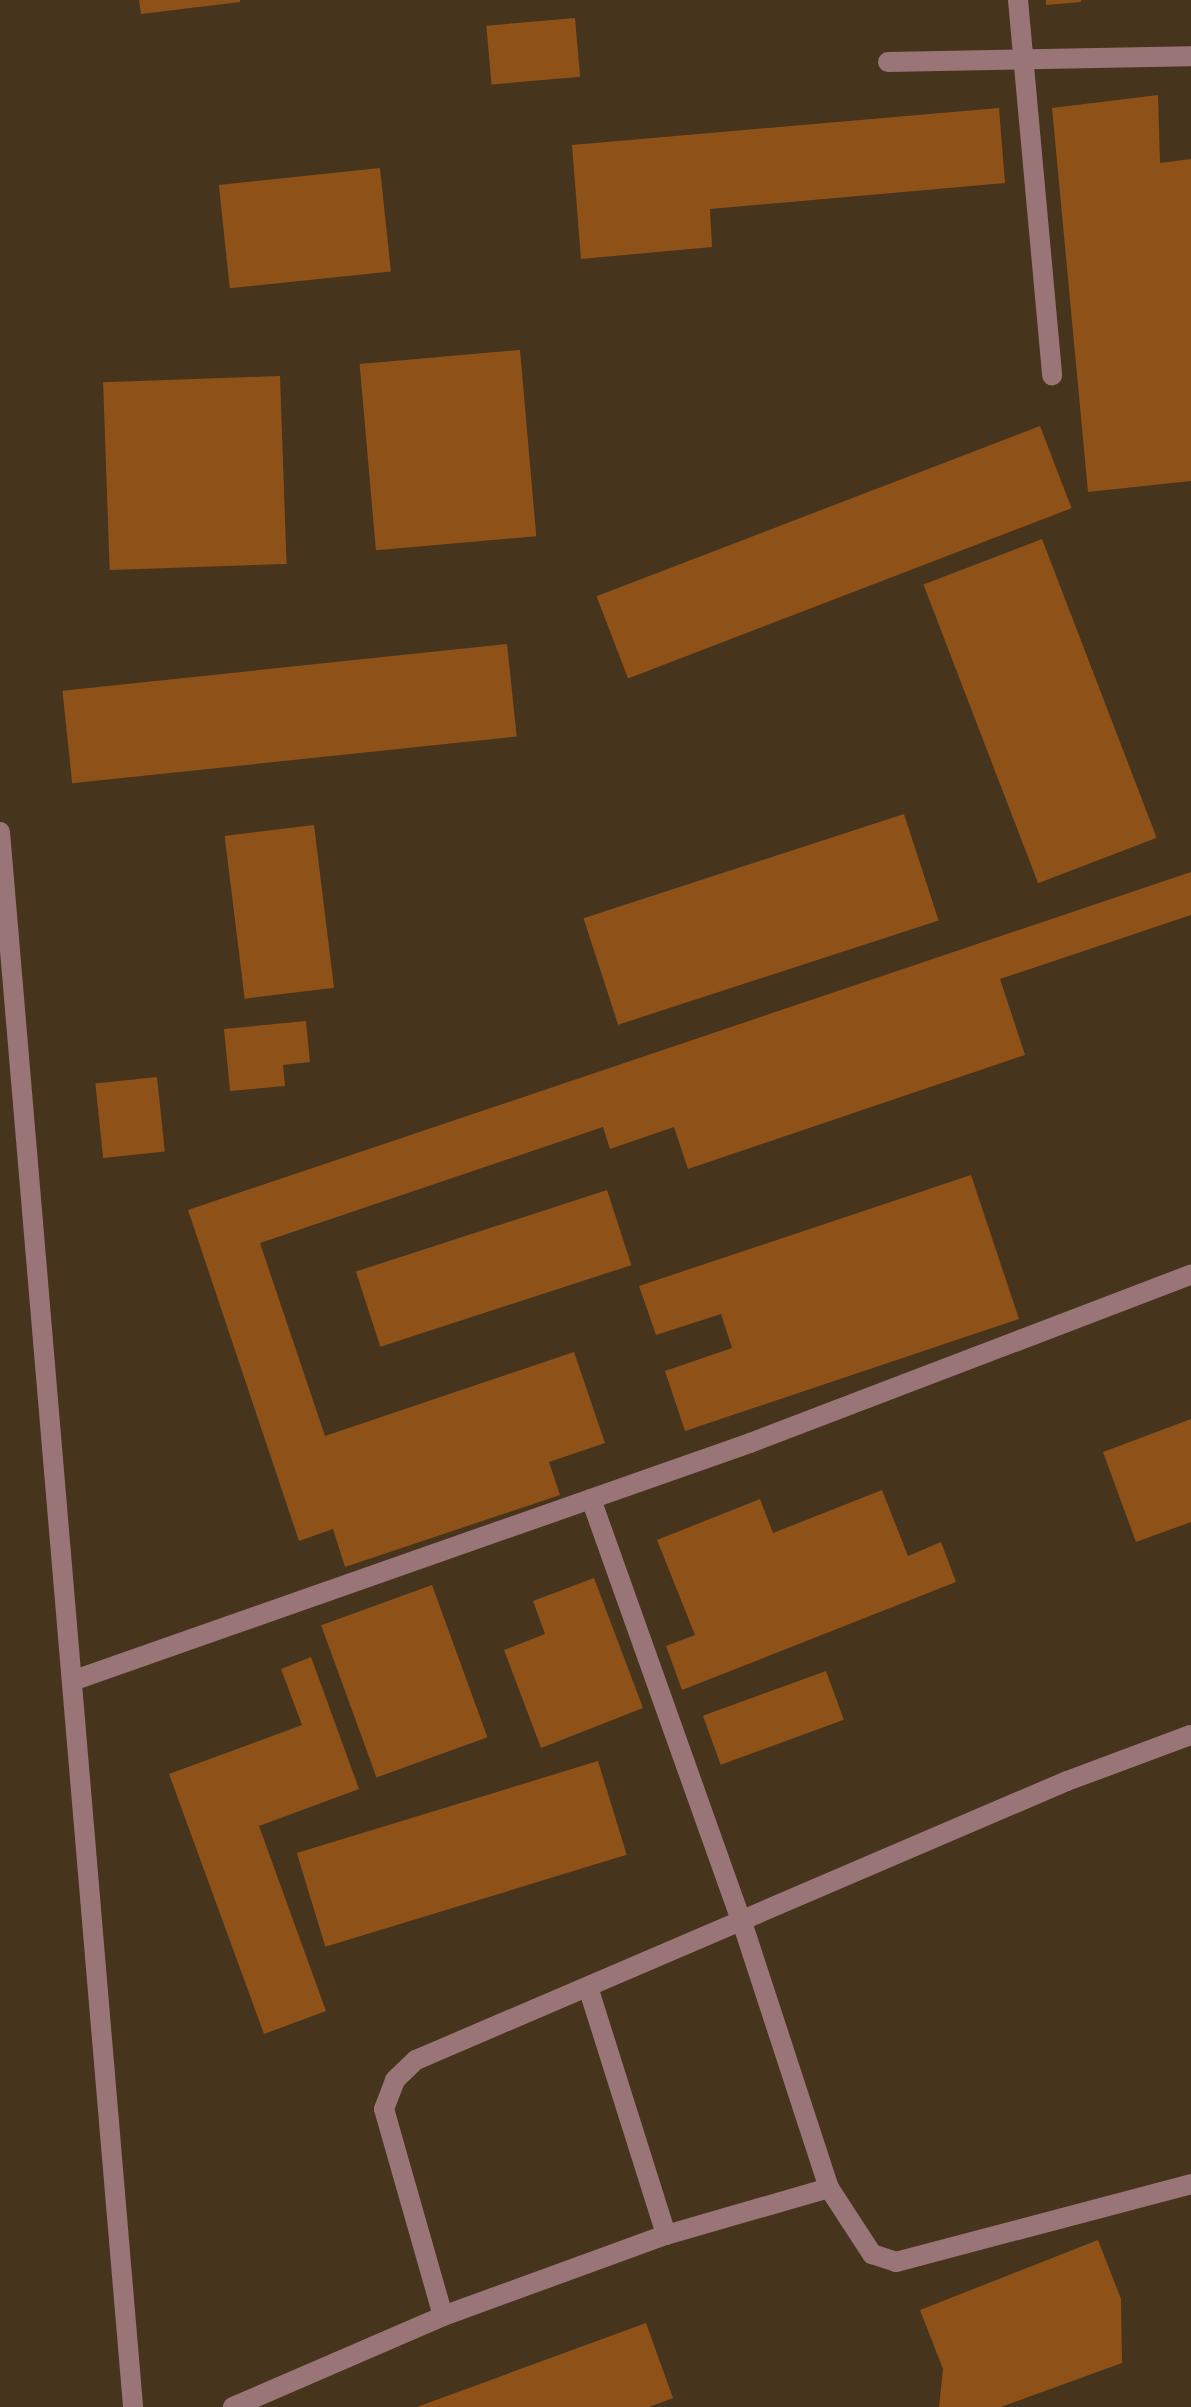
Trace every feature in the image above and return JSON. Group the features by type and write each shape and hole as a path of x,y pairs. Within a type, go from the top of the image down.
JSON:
{"street":[{"path":"1018,0 1027,59 1052,375"},
{"path":"888,62 1191,56"},
{"path":"0,832 133,2407"},
{"path":"72,1681 591,1499 1191,1275"},
{"path":"591,1499 742,1922 829,2188 872,2254 896,2262 1191,2184"},
{"path":"443,2316 384,2109 395,2080 416,2060 1067,1781 1191,1735"},
{"path":"588,1987 666,2235"},
{"path":"233,2407 443,2316 666,2235 829,2188"}],"building":[{"path":"139,0 240,0 240,2 141,14"},
{"path":"1046,0 1081,0 1081,2 1046,5"},
{"path":"575,18 580,77 491,85 486,26"},
{"path":"1158,95 1160,163 1191,159 1191,481 1088,492 1052,108"},
{"path":"999,108 1005,183 710,209 712,247 581,259 572,145"},
{"path":"380,168 391,271 230,288 219,185"},
{"path":"520,350 536,536 376,550 360,364"},
{"path":"280,376 287,564 110,570 103,382"},
{"path":"1040,426 1072,508 628,678 597,596"},
{"path":"1042,539 1157,838 1038,883 923,585"},
{"path":"507,644 517,736 72,783 62,691"},
{"path":"904,814 939,921 618,1025 583,918"},
{"path":"314,825 334,988 245,999 225,836"},
{"path":"1191,872 1191,915 1000,979 1025,1055 688,1169 674,1127 610,1149 603,1127 260,1243 325,1436 574,1352 605,1443 549,1462 560,1495 345,1567 333,1529 299,1541 188,1210"},
{"path":"306,1021 310,1062 283,1065 285,1086 230,1091 224,1029"},
{"path":"157,1077 165,1152 103,1158 95,1083"},
{"path":"971,1175 1019,1319 685,1431 665,1371 732,1348 721,1314 656,1335 639,1286"},
{"path":"607,1190 631,1265 380,1347 356,1272"},
{"path":"1191,1419 1191,1522 1136,1542 1103,1452"},
{"path":"882,1490 908,1556 941,1542 956,1582 682,1690 666,1646 695,1635 657,1540 760,1499 773,1533"},
{"path":"594,1578 643,1708 541,1748 504,1650 545,1634 533,1601"},
{"path":"432,1585 487,1737 377,1778 321,1625"},
{"path":"311,1657 359,1789 259,1826 326,2011 264,2034 169,1774 302,1725 281,1669"},
{"path":"826,1671 844,1720 721,1765 703,1716"},
{"path":"598,1761 627,1855 325,1947 297,1853"},
{"path":"1098,2240 1121,2299 1122,2363 1001,2407 939,2407 943,2369 920,2310"},
{"path":"646,2323 673,2398 649,2407 417,2407"}]}
